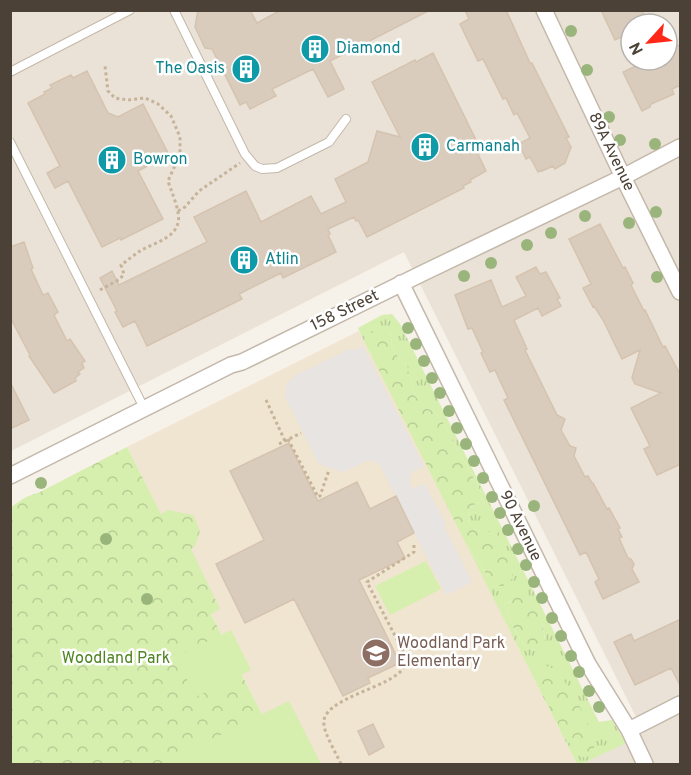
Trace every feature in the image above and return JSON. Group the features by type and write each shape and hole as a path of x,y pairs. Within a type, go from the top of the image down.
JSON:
{"street":[{"name":"89A Avenue","path":"544,10 623,177 681,292"},
{"name":"158 Street","path":"10,476 231,365 242,362 681,147"},
{"name":"90 Avenue","path":"401,284 588,664 629,730 645,765"},
{"path":"629,730 681,704"}],"lane":[{"path":"10,72 130,10"},
{"path":"174,10 245,154 255,166 262,169 277,168 329,142 346,119"},
{"path":"10,142 144,408"}],"path":[{"path":"100,290 120,279 124,274 121,265 141,250 165,239 178,223 178,211 168,181 180,154 180,137 171,116 158,104 145,98 128,100 115,98 108,91 105,66"},
{"path":"178,211 186,207 199,191 240,163"},
{"path":"266,400 318,497 329,470"},
{"path":"279,444 301,433"},
{"path":"341,765 323,725 327,713 344,700 388,680 403,669 406,661 367,582 414,552 414,542"}],"shaded area":[{"path":"11,11 680,11 680,764 582,764 644,733 404,252 11,451"},
{"name":"Woodland Park Elementary","path":"359,331 577,764 287,764 127,447"},
{"path":"363,346 424,466 412,472 409,481 413,489 424,483 472,582 446,595 378,463 369,460 343,472 319,464 286,399 287,384 294,376 349,349 356,350"}],"green space":[{"path":"392,314 400,324 599,722 612,720 626,743 582,764 577,764 465,542 489,579 495,527 489,532 480,532 470,524 468,511 473,505 481,502 482,494 446,427 436,413 425,407 415,396 407,366 392,346 390,330 367,334 364,341 358,328 382,315","holes":["525,589 542,622 545,639 534,650 526,648 514,629 504,604"]},
{"path":"381,326 390,330 392,346 407,366 415,396 425,407 436,413 446,427 482,494 481,502 473,505 468,511 470,524 480,532 489,532 496,526 510,558 513,578 503,586 489,579 465,542 364,341 367,334"},
{"name":"Woodland Park","path":"127,447 161,514 168,510 193,515 200,531 195,546 191,549 220,609 211,614 287,764 11,764 11,507 26,497"},
{"path":"426,561 441,589 390,615 375,586"},
{"path":"525,588 542,622 545,640 534,650 526,648 514,629 504,604 510,602 517,592"},
{"path":"231,630 251,670 196,697 176,657"},
{"path":"540,666 550,667 556,671 576,700 592,733 593,754 585,758 573,748 568,740 539,685 537,675"},
{"path":"289,701 321,764 162,764"}],"building":[{"path":"198,10 250,10 257,23 281,10 430,10 330,61 344,89 328,97 313,69 272,89 276,96 250,109 246,102 240,105 212,49 205,48 195,27"},
{"path":"465,10 506,10 530,63 569,137 566,138 571,147 565,163 555,169 553,166 538,172 530,157 526,159 519,144 530,138 517,113 514,115 506,98 503,99 483,59 478,61 460,24 469,19"},
{"path":"601,10 642,10 643,12 619,12 619,38 615,40"},
{"path":"681,44 681,85 672,89 674,94 651,104 642,111 623,72 679,72 679,45"},
{"path":"433,53 478,144 476,145 480,153 478,154 486,171 470,180 471,182 463,186 464,188 367,237 354,217 328,229 330,234 328,235 336,252 283,278 281,273 239,294 242,299 147,346 135,321 123,327 100,278 112,271 119,285 207,242 194,217 246,191 261,222 311,196 321,214 346,202 335,179 368,162 377,131 400,137 372,82"},
{"name":"Bowron","path":"87,71 108,113 118,117 143,104 169,155 138,171 163,219 102,247 68,181 55,188 47,173 60,166 28,103 45,94 44,92 52,88 50,85 71,75 73,78"},
{"path":"600,224 623,268 625,267 633,283 631,285 663,347 665,346 681,376 681,464 657,475 644,449 650,446 631,408 661,393 635,384 632,378 640,350 622,359 603,320 583,288 591,284 569,239"},
{"path":"24,242 33,268 31,269 43,295 48,293 58,312 54,315 67,341 70,339 85,361 82,363 84,368 75,378 76,381 54,393 29,356 10,317 10,247"},
{"path":"536,267 540,274 546,272 560,298 557,299 561,306 542,316 538,308 514,320 527,349 525,350 557,415 565,419 561,430 570,446 576,448 574,456 585,477 588,476 593,483 620,528 618,529 622,537 619,538 628,558 634,564 632,569 639,582 603,599 595,582 599,579 586,552 580,555 504,400 508,398 495,370 490,372 472,328 468,329 455,295 491,280 502,307 526,296 516,277"},
{"path":"10,382 29,420 10,429"},
{"path":"289,443 318,501 357,482 370,509 396,496 414,533 397,542 405,558 359,580 400,663 368,678 370,683 343,696 294,599 245,623 216,564 264,540 230,471"},
{"path":"681,619 681,687 671,668 635,685 614,642 631,634 634,641"},
{"path":"373,724 384,747 369,755 358,731"}],"place":[{"name":"Diamond","path":"315,49"},
{"name":"The Oasis","path":"246,69"},
{"name":"Carmanah","path":"425,147"},
{"name":"Bowron","path":"112,160"},
{"name":"Atlin","path":"244,260"},
{"name":"Woodland Park Elementary","path":"376,653"}]}
